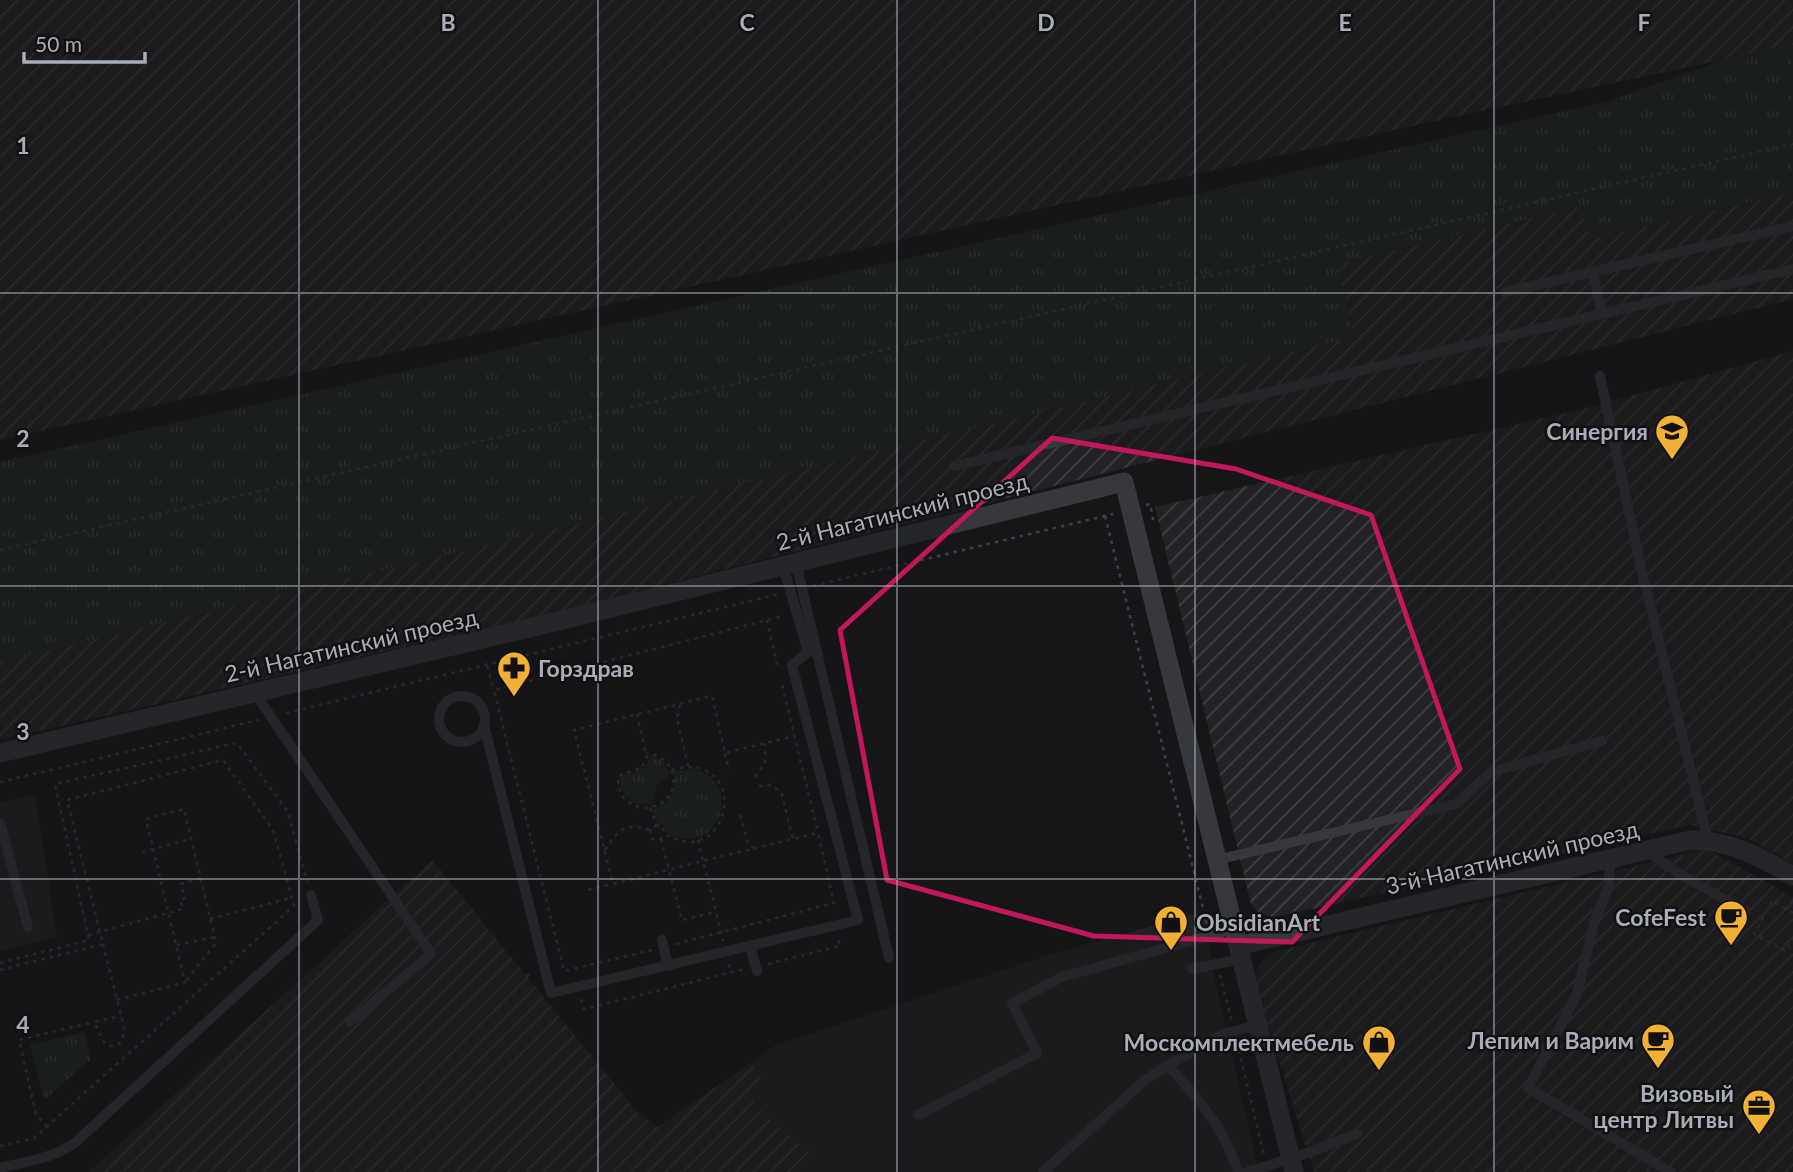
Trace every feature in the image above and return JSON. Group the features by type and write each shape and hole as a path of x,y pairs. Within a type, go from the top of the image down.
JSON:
{"street":[{"name":"2-й Нагатинский проезд","path":"0,752 255,693 1124,482 1292,1165"},
{"name":"3-й Нагатинский проезд","path":"1237,945 1690,840 1708,840 1746,850 1793,876"}],"lane":[{"path":"1505,292 1793,226"},
{"path":"954,466 1793,269"},
{"path":"1593,272 1602,314"},
{"path":"1600,376 1641,568 1708,840"},
{"path":"790,564 803,589 889,958"},
{"path":"484,725 481,732 470,741 457,742 441,729 439,715 445,702 457,696 473,698 483,709 484,725 551,993 858,920 792,665 808,652 790,592 790,564"},
{"path":"255,693 431,954 350,1022"},
{"path":"470,741 492,754"},
{"path":"1215,860 1456,804 1491,772 1602,741"},
{"path":"0,823 28,927"},
{"path":"1645,851 1745,911"},
{"path":"1610,860 1609,886 1594,923 1577,994 1528,1088 1671,1172"},
{"path":"0,1168 49,1156 69,1147 318,920 311,895"},
{"path":"918,1115 1037,1053 1012,1003 1062,977 1210,936 1237,945 1217,964 1192,969"},
{"path":"663,944 668,966"},
{"path":"750,946 756,969"},
{"path":"1043,1172 1144,1080 1226,1033 1258,1025"},
{"path":"1168,1065 1217,1124 1230,1147 1238,1172"},
{"path":"1247,1172 1266,1166 1292,1165 1357,1134"}],"path":[{"path":"0,550 1793,144"},
{"path":"803,589 1150,504 1156,531"},
{"path":"1105,516 1210,936"},
{"path":"0,782 790,592"},
{"path":"494,690 797,613"},
{"path":"767,621 779,672"},
{"path":"487,665 564,971 834,903 782,685"},
{"path":"612,884 574,730 712,696 729,770"},
{"path":"681,704 677,718 688,766"},
{"path":"637,715 647,759 640,768 618,776 618,783 622,796 641,808 663,803 674,783 671,770 664,760 647,753"},
{"path":"725,753 794,736"},
{"path":"0,963 89,940 55,784 237,743 288,812 311,895"},
{"path":"755,777 765,763 765,743"},
{"path":"0,1146 34,1138 294,906 273,830 223,760 67,800 125,1031 120,1043 112,1046 104,1044 94,1022"},
{"path":"650,808 657,825 663,827 665,834 677,840 698,840 719,826 725,799 723,790 712,775 688,766 671,770"},
{"path":"759,786 772,785 782,794 793,839"},
{"path":"117,1000 185,982 216,943 184,809 146,819 185,982"},
{"path":"740,815 748,844 755,849"},
{"path":"604,851 613,838 625,828 633,826 650,830 657,825"},
{"path":"650,830 652,839 661,839"},
{"path":"661,839 665,834"},
{"path":"588,890 818,834"},
{"path":"142,852 191,839"},
{"path":"661,839 682,920 716,912"},
{"path":"698,840 731,973"},
{"path":"88,935 183,909 180,900 185,898 181,884 200,878"},
{"path":"211,919 292,898"},
{"path":"1787,910 1793,898"},
{"path":"1793,913 1772,901 1754,933 1786,951 1793,939"},
{"path":"573,969 584,1009 756,969 840,946 836,926"},
{"path":"176,946 215,937"},
{"path":"0,970 103,944"},
{"path":"1217,964 1266,1166"},
{"path":"47,1127 36,1114 19,1040 121,1016"}],"highlighted area":[{"path":"1052,438 1236,469 1371,515 1460,769 1292,942 1094,936 887,880 840,630"}],"shaded area":[{"path":"0,0 1793,0 1793,45 1462,115 0,440"},
{"path":"1793,192 1793,299 552,613 0,740 0,662 1353,337 1337,264 1583,206 1591,239"},
{"path":"1793,351 1793,864 1747,838 1689,825 1276,917 1261,915 1251,904 1155,507 1583,409"},
{"path":"35,794 57,937 0,951 0,803"},
{"path":"1707,849 1793,897 1793,1172 1314,1172 1254,981 1259,964 1276,951"},
{"path":"432,860 639,1114 658,1127 750,1063 761,1074 753,1103 809,1152 790,1172 89,1172"},
{"path":"1206,911 1211,965 1259,1172 790,1172 808,1152 753,1103 761,1074 750,1063 776,1045 1062,951"}],"green space":[{"path":"1793,45 1793,192 1590,239 1582,206 1337,264 1354,337 0,662 0,462 1605,102 1738,55"},
{"path":"649,755 661,760 670,774 657,785 652,804 633,802 622,790 620,776 643,768"},
{"path":"694,769 710,777 719,789 722,803 719,817 711,829 700,837 685,839 667,833 652,810 664,804 674,790 674,771"},
{"path":"84,1032 91,1059 44,1100 30,1045"}],"place":[{"name":"Синергия","path":"1672,461"},
{"name":"Горздрав","path":"514,698"},
{"name":"CofeFest","path":"1731,947"},
{"name":"ObsidianArt","path":"1171,952"},
{"name":"Лепим и Варим","path":"1658,1070"},
{"name":"Москомплектмебель","path":"1379,1072"},
{"name":"Визовый центр Литвы","path":"1759,1136"}]}
